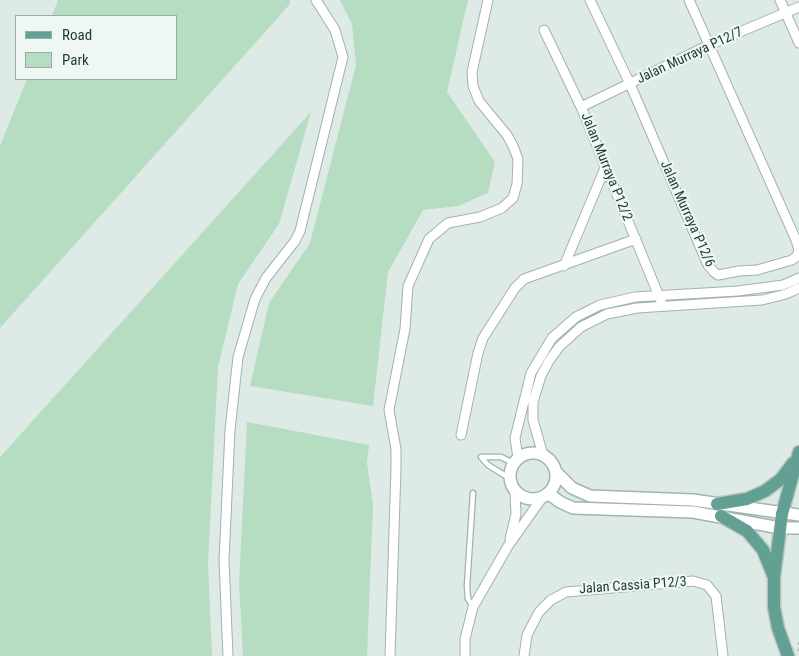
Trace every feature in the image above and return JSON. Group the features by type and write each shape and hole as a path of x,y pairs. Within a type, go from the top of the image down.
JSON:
{"main road":[{"path":"719,510 765,491 780,479 798,456"},
{"path":"793,653 776,614 774,577 782,514 798,456"},
{"path":"719,510 747,531 763,550 774,577"}],"street":[{"path":"228,656 224,560 230,430 238,357 255,299 266,278 295,241 300,231 343,58 335,30 316,0"},
{"path":"390,656 396,449 389,410 405,329 408,286 429,239 448,223 480,217 502,208 513,198 517,184 518,158 513,146 479,101 473,86 472,72 488,0"},
{"path":"590,0 630,84"},
{"path":"689,0 709,45"},
{"path":"780,0 799,43"},
{"name":"Jalan Murraya P12/7","path":"581,107 709,45 799,7"},
{"name":"Jalan Murraya P12/2","path":"544,30 581,107 605,168 661,296 662,306"},
{"name":"Jalan Murraya P12/6","path":"630,84 708,264 714,272 718,275 757,270 792,260 797,256 799,250 796,240 709,45"},
{"path":"564,266 605,168"},
{"path":"461,435 478,353 490,323 515,288 524,279 564,266 636,238"},
{"path":"508,546 516,514 515,492 509,478 516,460 515,438 524,394 530,373 552,338 576,317 600,305 635,297 738,291 783,285 799,278"},
{"path":"543,455 533,420 533,402 541,376 559,347 581,327 607,314 637,308 762,300 786,294 799,288"},
{"path":"516,460 530,453 543,455 572,488 590,496 676,499 780,528 799,528"},
{"path":"465,656 465,639 473,607 508,546 555,484 556,472"},
{"path":"515,492 530,500 545,496 573,508 693,512 719,510 799,515"},
{"name":"Jalan Cassia P12/3","path":"524,656 527,635 539,612 551,600 566,592 693,582 706,585 716,596 723,656"}],"lane":[{"path":"509,478 488,465 481,457 501,457 516,460"},
{"path":"473,493 467,586 468,599 473,607"}],"path":[{"path":"793,653 799,640"}],"green space":[{"path":"58,0 290,0 290,4 0,328 0,146 27,80 178,80 178,15 52,15"},
{"path":"340,0 468,0 447,92 495,162 488,193 458,206 423,210 388,272 373,406 250,386 269,303 310,243 356,65 352,24"},
{"path":"311,112 279,224 238,284 218,367 208,564 212,656 0,656 0,457"},
{"path":"247,422 369,445 367,463 373,505 367,656 243,656 239,583"}]}
